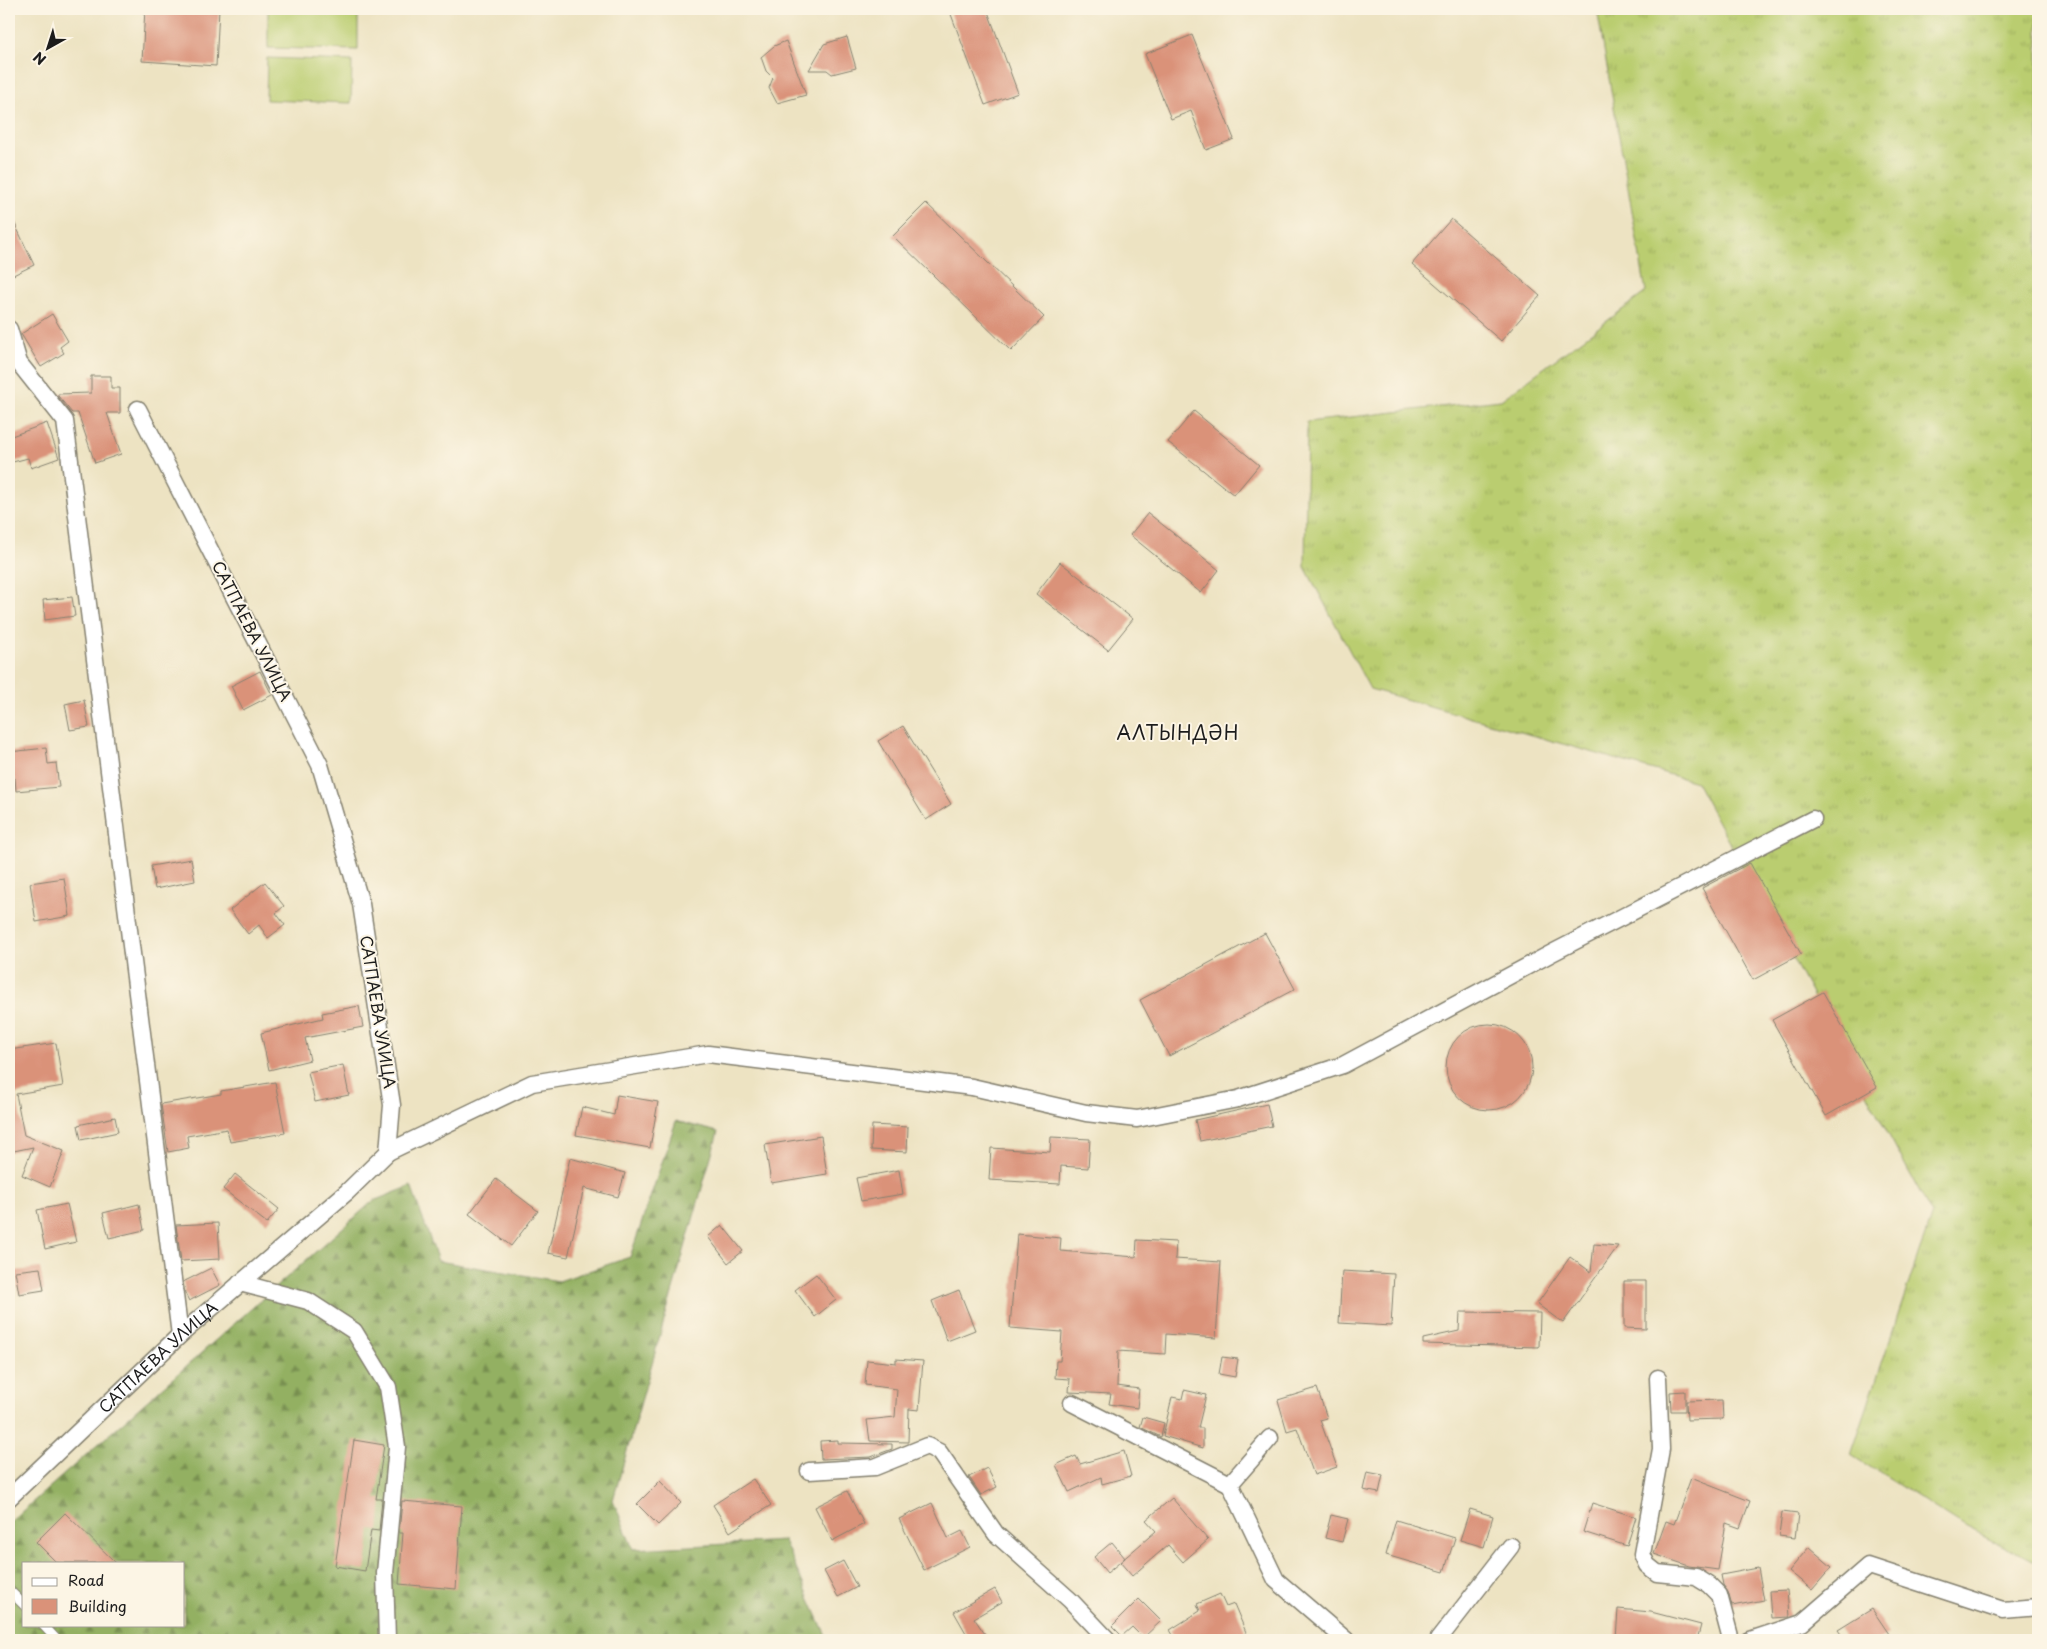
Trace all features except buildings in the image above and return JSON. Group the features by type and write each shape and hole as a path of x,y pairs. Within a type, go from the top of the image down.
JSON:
{"street":[{"path":"9,329 19,363 64,421 180,1336"},
{"name":"САТПАЕВА УЛИЦА","path":"9,1498 180,1336 347,1192 388,1152 392,1105 361,904 320,765 138,409"},
{"path":"388,1152 532,1083 708,1054 972,1087 1086,1113 1137,1119 1238,1099 1343,1065 1552,952 1812,819"},
{"path":"240,1283 308,1301 354,1331 388,1387 397,1447 386,1573 387,1640"},
{"path":"1658,1378 1661,1448 1642,1554 1647,1565 1657,1573 1696,1577 1709,1585 1719,1595 1732,1640"},
{"path":"1072,1403 1230,1484 1276,1580 1346,1640"},
{"path":"1230,1484 1270,1438"},
{"path":"809,1471 875,1468 927,1446 939,1452 996,1534 1070,1600 1108,1640"},
{"path":"1438,1640 1511,1546"},
{"path":"1750,1640 1802,1623 1868,1566 2003,1610 2038,1607"}],"lane":[{"path":"9,1590 22,1604"},
{"path":"44,1626 57,1640"}],"green space":[{"path":"268,9 358,9 358,50 268,48"},
{"path":"1597,9 2038,9 2038,1564 1965,1527 1851,1455 1932,1214 1696,782 1370,689 1305,567 1307,422 1501,400 1646,292"},
{"path":"267,58 352,61 351,103 266,100"},
{"path":"676,1121 718,1132 613,1500 633,1549 784,1541 828,1640 9,1640 9,1523 373,1201 411,1186 438,1261 559,1281 630,1257"}],"district":[{"name":"АЛТЫНДӘН","path":"1178,733"}]}
